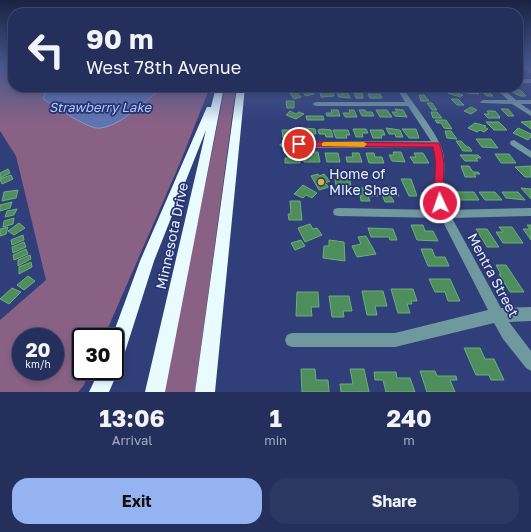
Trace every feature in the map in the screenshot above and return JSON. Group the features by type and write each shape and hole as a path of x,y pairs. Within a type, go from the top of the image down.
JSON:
{"highway":[{"path":"124,330 147,262 199,134 218,92"},
{"name":"Minnesota Drive","path":"155,392 219,92"},
{"path":"205,392 240,92"},
{"path":"98,392 104,380"}],"street":[{"name":"Mentra Street","path":"402,92 436,144 440,159 438,192 444,214 508,334 531,363"},
{"path":"503,92 531,114"},
{"path":"482,102 531,102"},
{"path":"316,104 410,104"},
{"path":"514,143 531,155"},
{"path":"283,145 436,144"},
{"path":"338,212 444,214 531,212"},
{"path":"292,340 395,340 420,336 497,314 531,314"}],"shaded area":[{"path":"0,85 8,85 8,92 208,92 180,163 108,328 72,328 72,380 86,380 84,385 78,392 0,392 0,320 46,280 16,156 0,131"},
{"path":"224,92 235,92 195,392 163,392"}],"water":[{"name":"Strawberry Lake","path":"45,92 157,92 119,121 109,126 100,128 92,127 80,121 43,99"}],"building":[{"path":"297,92 301,97 294,99 290,93"},
{"path":"303,92 312,92 314,94 306,96"},
{"path":"320,92 333,92 334,96 321,97"},
{"path":"460,92 459,94 463,95 460,97 448,93"},
{"path":"466,92 477,92 479,94"},
{"path":"482,92 489,92 493,96 487,96"},
{"path":"513,92 522,92 526,96 520,96"},
{"path":"342,93 348,93 350,98 339,97 337,94 343,94"},
{"path":"354,93 362,93 363,98 356,98"},
{"path":"368,94 380,94 382,98 370,98"},
{"path":"419,95 424,95 429,101 421,101"},
{"path":"451,99 458,99 464,105 457,105"},
{"path":"286,101 294,101 294,108 287,108"},
{"path":"427,103 432,103 437,110 432,110"},
{"path":"471,107 477,110 471,114 464,111"},
{"path":"395,109 403,110 407,117 395,116 392,112 397,112"},
{"path":"501,109 508,109 514,116 508,116"},
{"path":"331,110 338,110 340,116 327,116 326,113 332,113"},
{"path":"349,110 354,110 357,117 345,117 343,113 350,113"},
{"path":"359,110 372,112 374,116 362,116"},
{"path":"376,110 387,110 392,117 380,117"},
{"path":"290,111 296,114 299,112 304,114 296,119 286,115"},
{"path":"487,111 495,111 500,118 488,118 484,114 489,114"},
{"path":"431,112 437,112 442,118 433,118"},
{"path":"306,116 323,116 324,120 307,120"},
{"path":"435,120 446,120 452,129 444,128 441,123 437,123"},
{"path":"531,121 531,129 521,122"},
{"path":"486,122 499,122 507,130 494,130"},
{"path":"475,123 486,126 484,127 488,129 484,132 480,130 477,132 468,128"},
{"path":"386,128 400,130 403,137 396,137 395,134 389,134"},
{"path":"518,128 531,134 531,137 528,140 513,133"},
{"path":"302,129 315,129 316,134 311,134 312,137 302,137"},
{"path":"353,129 366,129 368,133 362,133 363,137 356,137"},
{"path":"402,129 416,129 419,138 409,138"},
{"path":"282,130 295,130 296,136 283,138"},
{"path":"318,130 331,130 333,137 326,137 325,134 319,134"},
{"path":"333,130 348,130 350,135 346,135 347,138 336,138"},
{"path":"370,130 383,130 385,135 381,135 382,138 373,138"},
{"path":"445,131 451,131 457,139 447,138"},
{"path":"476,139 491,139 498,148 482,147"},
{"path":"456,141 461,141 472,151 463,151"},
{"path":"311,152 318,152 320,162 304,162 304,156 312,156"},
{"path":"393,152 401,152 405,162 392,161 389,155 394,155"},
{"path":"325,153 338,153 340,162 327,162"},
{"path":"352,153 359,153 362,162 347,162 346,157 353,157"},
{"path":"366,153 374,153 375,157 382,157 384,163 369,163"},
{"path":"414,153 423,153 429,163 414,163 410,157 416,157"},
{"path":"292,154 299,154 300,163 285,163 285,158 292,158"},
{"path":"495,154 509,154 516,163 501,163"},
{"path":"460,155 478,155 481,158 476,158 478,161 465,161"},
{"path":"461,166 469,166 473,172 478,172 480,174 474,174 476,177 465,177"},
{"path":"531,166 531,177 525,177 515,167"},
{"path":"8,169 10,173 0,178 0,173"},
{"name":"Home of Mike Shea","path":"318,174 319,176 324,174 330,181 325,183 329,187 319,190 311,176"},
{"path":"11,175 13,179 2,184 0,179"},
{"path":"335,179 350,180 351,188 337,190"},
{"path":"401,179 411,179 417,196 409,196"},
{"path":"303,185 317,193 312,198 306,195 303,198 294,194"},
{"path":"382,187 395,187 399,196 391,196 394,202 385,202 380,189 383,189"},
{"path":"359,188 375,188 378,196 368,196 370,201 361,201"},
{"path":"521,188 531,189 531,199"},
{"path":"18,190 16,198 2,201 4,192"},
{"path":"451,192 474,192 479,200 456,200"},
{"path":"479,192 495,192 502,200 485,200"},
{"path":"502,192 518,192 525,200 506,198"},
{"path":"290,201 300,201 302,220 289,220 288,214 291,214"},
{"path":"12,202 10,208 0,211 0,205"},
{"path":"17,209 14,215 5,217 7,211"},
{"path":"14,218 13,224 3,227 4,221"},
{"path":"19,223 25,228 14,235 8,231"},
{"path":"310,224 313,229 317,228 322,235 305,242 298,228"},
{"path":"411,225 423,225 425,231 433,231 438,241 417,240"},
{"path":"527,225 531,225 531,240 523,229 530,229"},
{"path":"8,227 6,234 0,236 0,229"},
{"path":"499,227 512,227 523,243 503,243 496,232 503,232"},
{"path":"368,228 393,229 397,240 390,240 389,237 371,237"},
{"path":"476,229 487,229 499,247 487,247"},
{"path":"23,235 24,240 12,245 11,240"},
{"path":"366,236 376,254 357,257 352,246 361,244 358,237"},
{"path":"301,240 305,246 295,250 291,243"},
{"path":"329,240 344,242 345,261 323,258 324,246 329,246"},
{"path":"24,242 26,247 13,253 12,247"},
{"path":"26,249 28,254 14,260 13,255"},
{"path":"421,249 432,249 435,257 445,257 449,266 428,266"},
{"path":"30,255 31,259 18,266 18,260"},
{"path":"31,262 32,267 19,274 19,267"},
{"path":"496,265 506,265 524,292 510,292 499,274 501,274"},
{"path":"28,276 35,281 24,290 17,285"},
{"path":"429,279 450,279 460,301 448,301 445,292 435,292"},
{"path":"12,288 21,292 9,304 0,299"},
{"path":"391,289 413,289 417,301 411,301 412,304 407,304 410,313 398,313"},
{"path":"362,291 383,291 387,306 375,306 377,315 367,315"},
{"path":"297,292 318,292 319,307 311,307 312,316 296,316"},
{"path":"329,296 349,296 352,311 343,311 344,317 332,317"},
{"path":"464,348 480,348 485,359 494,359 504,380 491,380 489,375 476,375"},
{"path":"301,369 315,369 316,380 328,380 329,392 302,392"},
{"path":"350,369 364,369 369,392 341,392 340,384 353,384"},
{"path":"420,371 435,371 437,376 456,376 457,380 450,380 455,392 427,392"},
{"path":"374,372 396,372 397,378 410,378 415,392 386,392 383,380 375,380"}],"slow traffic":[{"path":"324,144 364,144"}],"place":[{"name":"Home of Mike Shea","path":"321,182"}],"route":[{"path":"299,144 436,144 440,159 438,192 440,203"}]}
